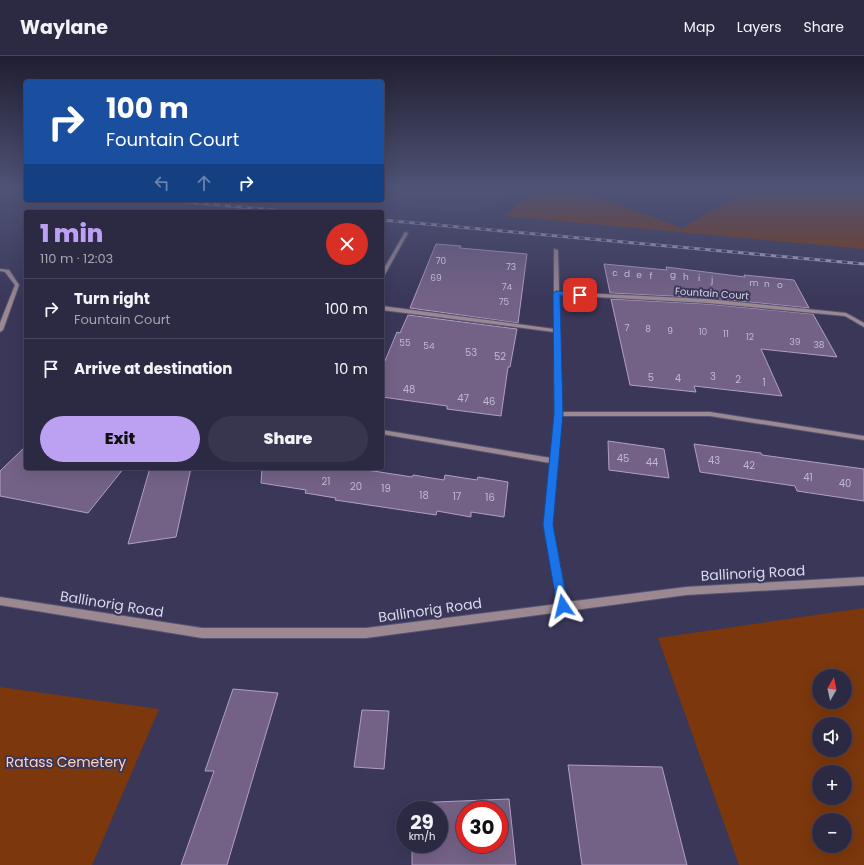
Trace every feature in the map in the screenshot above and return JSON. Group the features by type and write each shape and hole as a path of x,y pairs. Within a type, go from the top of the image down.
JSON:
{"street":[{"path":"384,272 406,233"},
{"path":"556,250 558,414 548,525 563,606"},
{"path":"0,270 7,271 17,285 0,330"},
{"name":"Fountain Court","path":"556,293 708,301 846,316 864,325"},
{"path":"384,308 557,331"},
{"path":"558,414 710,414 864,438"},
{"path":"384,432 554,461"},
{"name":"Ballinorig Road","path":"0,601 202,633 366,633 686,591 864,581"}],"green space":[{"path":"610,226 676,226 682,228 686,226 864,226 864,249"},
{"path":"864,608 864,865 739,865 658,638"},
{"name":"Ratass Cemetery","path":"0,687 159,709 92,865 0,865"}],"building":[{"path":"436,244 461,246 460,248 527,254 518,323 410,308"},
{"path":"604,264 667,270 666,267 745,277 744,275 794,280 809,308 708,298 610,293"},
{"path":"611,299 708,304 813,314 837,357 761,349 782,396 694,386 696,392 630,385"},
{"path":"408,315 517,329 510,367 508,367 501,416 447,409 447,406 384,397 384,363 397,332 400,333"},
{"path":"608,441 664,449 669,478 609,470"},
{"path":"694,444 864,469 864,501 797,491 795,486 700,472"},
{"path":"24,448 24,470 122,470 88,513 0,496 0,471"},
{"path":"149,470 191,470 176,537 128,544"},
{"path":"262,470 367,470 444,480 445,475 477,480 478,477 508,482 504,517 471,512 471,517 437,511 436,515 335,500 336,498 305,493 306,490 261,483"},
{"path":"233,689 278,693 227,865 181,865 214,771 205,771"},
{"path":"362,710 389,711 384,769 354,767"},
{"path":"568,765 662,767 687,865 582,865"},
{"path":"509,799 516,865 412,865 412,853 448,853 448,802 456,801 456,853 508,853 508,801 460,801"}],"railway":[{"path":"445,226 864,264"}],"route":[{"path":"563,606 548,525 558,414 556,293 580,295"}]}
